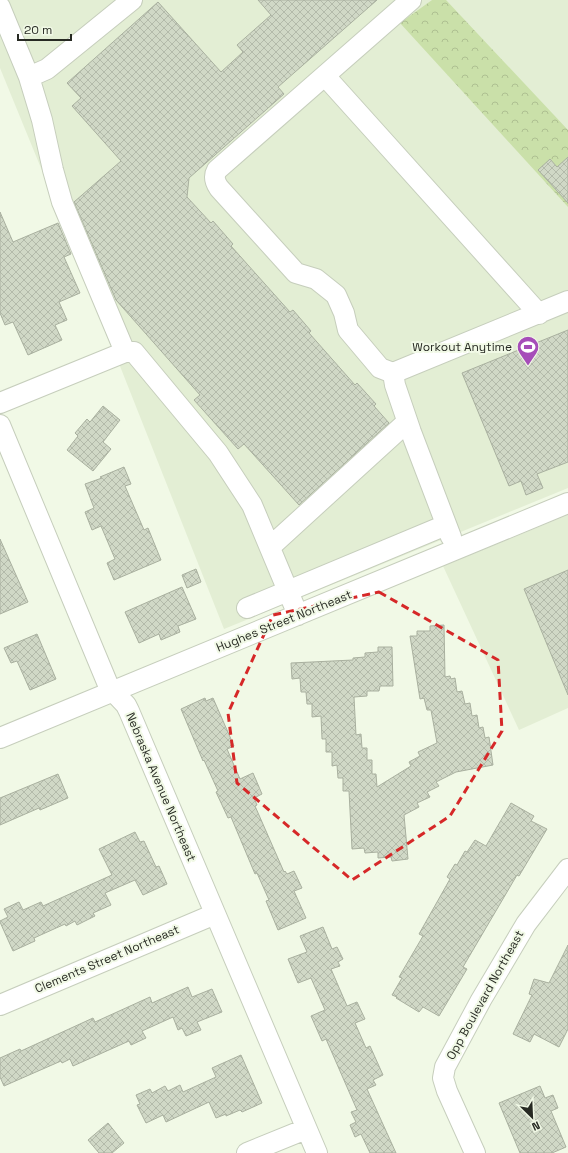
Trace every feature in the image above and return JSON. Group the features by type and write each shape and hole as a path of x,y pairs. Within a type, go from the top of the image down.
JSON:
{"street":[{"path":"29,77 46,69 132,0"},
{"path":"411,0 217,170 215,178 219,188 296,273 316,279 336,295 344,313 348,330 380,368 393,373 568,301"},
{"path":"0,7 29,77 42,120 62,202 125,352"},
{"path":"325,76 539,314"},
{"path":"0,403 125,352 134,352 218,453 252,505 298,615"},
{"path":"393,373 395,385 407,422 456,550"},
{"path":"270,547 407,422"},
{"name":"Nebraska Avenue Northeast","path":"0,425 109,687 126,705 317,1153"},
{"name":"Hughes Street Northeast","path":"0,738 568,503"},
{"path":"247,608 446,525"},
{"name":"Opp Boulevard Northeast","path":"475,1153 447,1091 443,1078 445,1067 481,1000 526,924 568,869"},
{"name":"Clements Street Northeast","path":"0,1005 215,914"},
{"path":"247,1153 306,1129"}],"highlighted area":[{"path":"379,592 498,660 502,731 450,816 352,880 237,783 228,713 273,615"}],"shaded area":[{"path":"0,0 568,0 568,488 224,629 61,217 0,68"},
{"path":"568,515 568,708 519,730 443,566"}],"green space":[{"path":"432,0 446,0 568,130 568,207 400,23"}],"building":[{"path":"258,0 377,0 278,87 284,94 189,178 187,197 211,223 213,221 233,244 231,246 290,312 293,310 311,331 309,333 355,385 357,383 376,404 374,406 389,423 299,505 244,444 238,449 194,400 200,395 116,300 74,202 121,161 72,106 81,98 67,83 158,2 221,72 243,52 237,45 271,15"},
{"path":"568,157 568,203 538,170 550,159 557,167"},
{"path":"0,212 13,242 58,223 71,254 64,257 80,293 59,302 67,320 55,325 62,340 28,355 13,322 5,325 0,313"},
{"path":"568,330 568,462 537,474 543,488 526,495 521,481 509,486 462,373"},
{"path":"103,406 120,420 103,442 111,449 93,471 67,450 78,436 75,433 87,419 90,422"},
{"path":"124,467 131,484 125,486 144,530 148,528 161,560 114,580 107,563 115,559 101,526 92,530 85,512 94,508 85,484 102,478 100,477"},
{"path":"0,539 28,602 0,614"},
{"path":"196,569 201,582 187,588 182,575"},
{"path":"568,570 568,695 524,589"},
{"path":"182,587 196,619 178,626 180,632 161,640 159,634 139,643 125,612"},
{"path":"444,625 445,677 450,676 451,679 455,678 457,692 462,691 465,704 470,703 472,716 477,715 479,728 483,727 485,738 489,737 493,765 456,772 436,782 439,786 427,792 430,797 417,803 419,807 404,815 408,859 392,861 391,857 378,858 378,852 365,853 364,848 352,849 349,791 343,791 343,778 338,778 337,765 332,766 332,752 326,752 326,739 322,739 321,716 312,717 312,704 307,704 306,692 301,692 300,678 292,679 291,663 353,660 353,658 365,657 365,653 378,652 378,647 392,647 393,686 380,686 379,691 367,691 367,696 354,697 356,735 361,734 362,748 367,748 367,760 372,760 372,774 376,774 377,787 411,766 409,762 420,756 418,752 437,743 431,710 427,710 424,698 420,699 410,636 417,636 417,631 430,631 430,626"},
{"path":"37,634 56,679 30,690 17,661 11,663 4,648"},
{"path":"205,698 206,701 213,698 234,746 227,749 240,779 253,773 262,794 254,798 257,805 255,806 284,872 285,871 287,874 294,871 302,888 294,891 306,918 278,930 266,901 269,900 257,873 255,874 231,817 228,818 216,792 218,791 204,760 203,761 181,709"},
{"path":"58,774 68,798 40,810 39,808 0,825 0,798"},
{"path":"511,803 534,816 531,821 547,829 519,876 517,875 463,967 467,969 439,1016 423,1007 419,1012 392,995 402,978 399,977 423,936 419,934 450,879 447,877 455,864 457,865 465,851 467,852 475,840 486,846"},
{"path":"135,832 140,842 144,841 156,867 159,866 167,884 143,895 135,880 105,893 111,905 93,913 95,916 77,925 75,921 66,926 65,924 34,938 35,941 13,951 0,922 8,917 4,909 19,902 23,910 41,902 43,906 112,875 99,849"},
{"path":"323,927 332,949 337,947 343,959 338,962 340,966 331,969 347,1006 357,1002 365,1019 355,1023 366,1048 370,1046 383,1075 373,1080 376,1085 367,1089 396,1153 370,1153 361,1134 355,1137 350,1125 356,1122 351,1112 357,1110 326,1039 322,1041 311,1016 325,1010 311,978 298,983 288,959 307,952 300,936"},
{"path":"568,945 568,1029 559,1047 534,1034 530,1042 513,1034 532,995 529,994 534,979 549,983"},
{"path":"188,987 192,997 212,989 222,1012 197,1022 201,1030 186,1036 182,1028 178,1030 173,1017 142,1031 146,1038 131,1045 129,1041 73,1066 70,1059 62,1063 61,1061 4,1086 0,1077 0,1058 20,1049 21,1051 93,1018 95,1022 150,997 152,1003"},
{"path":"241,1055 262,1103 242,1112 240,1110 226,1116 226,1114 216,1118 209,1102 166,1122 163,1115 146,1123 137,1105 140,1104 136,1095 150,1089 152,1093 165,1086 168,1091 180,1085 183,1092 216,1077 212,1068"},
{"path":"540,1086 545,1098 553,1095 558,1108 551,1111 566,1147 552,1153 520,1153 499,1103"},
{"path":"108,1123 124,1143 112,1153 99,1153 88,1140"}],"place":[{"name":"Workout Anytime","path":"528,366"}]}
